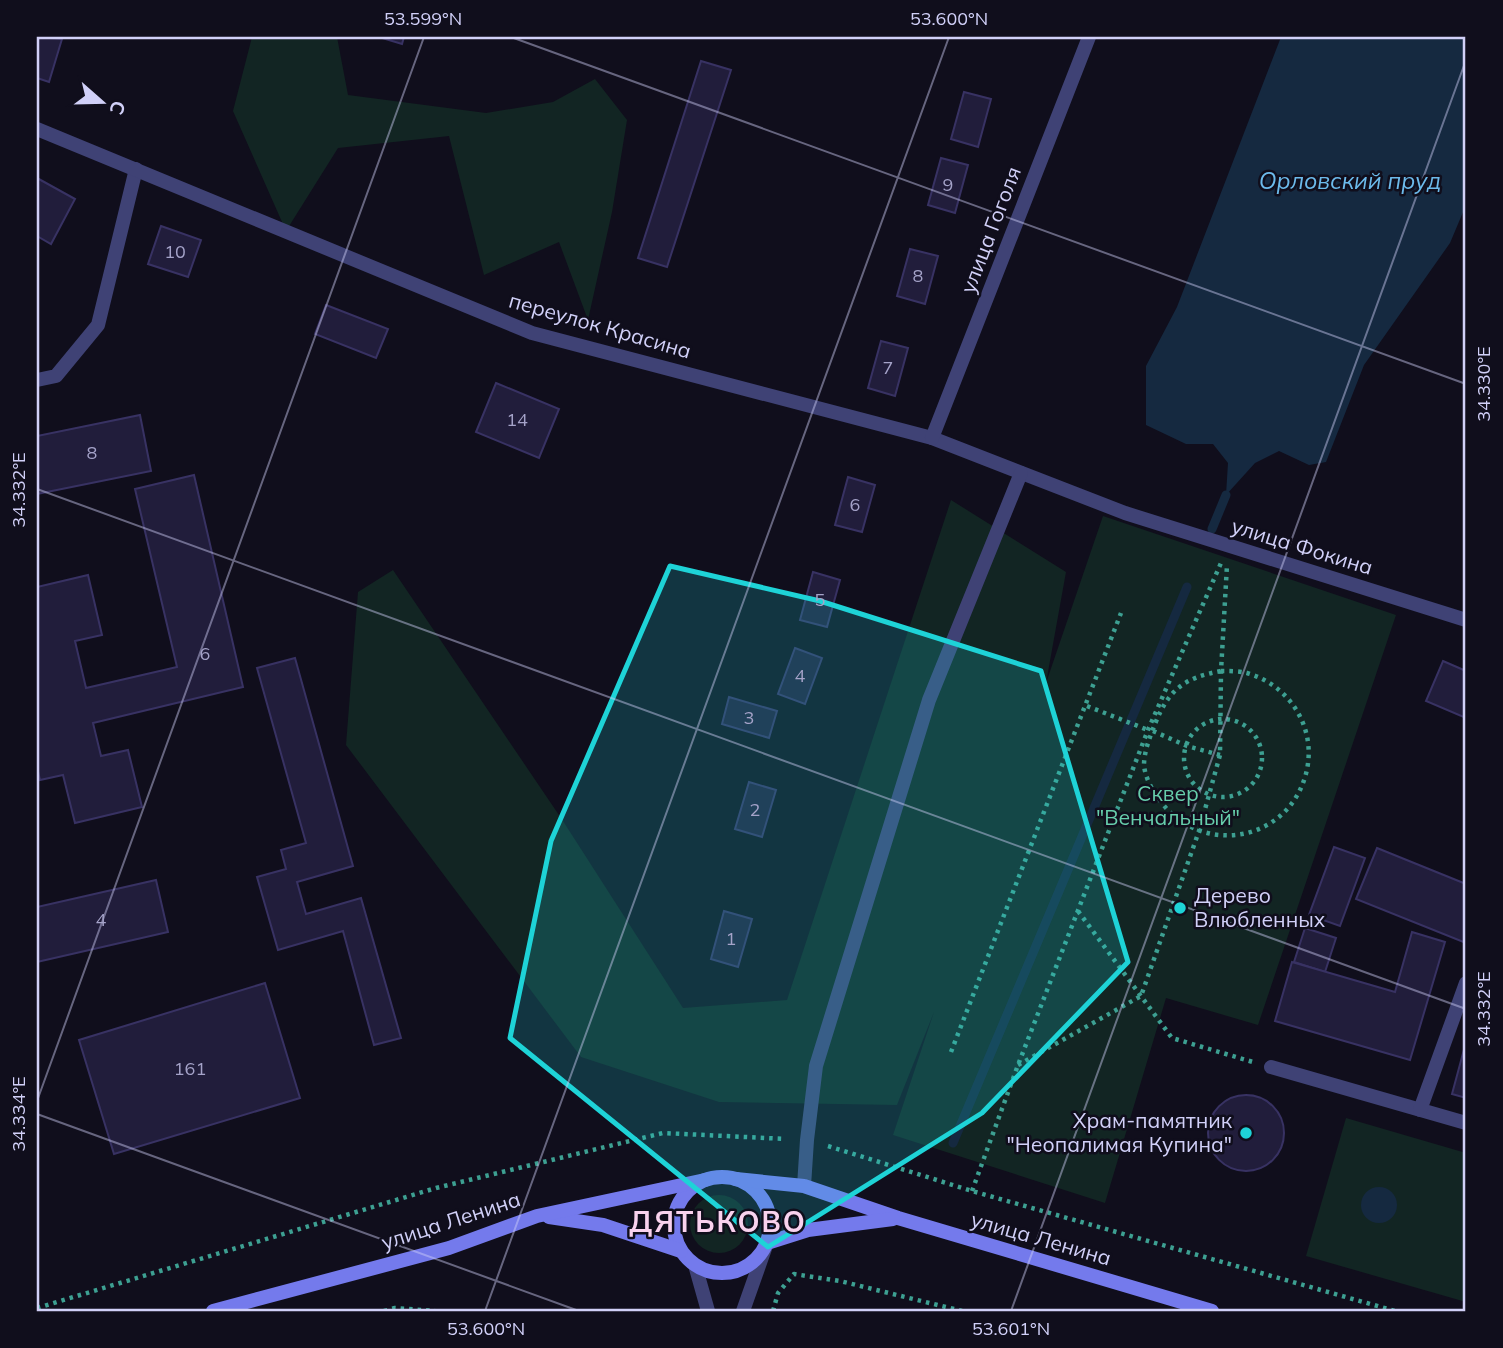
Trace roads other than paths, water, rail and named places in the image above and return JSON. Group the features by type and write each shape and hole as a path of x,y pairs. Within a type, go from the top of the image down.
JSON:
{"main road":[{"path":"720,1177 736,1179 750,1186 765,1205 770,1228 766,1243 754,1261 736,1271 715,1273 695,1265 681,1251 675,1238 676,1210 683,1197 705,1180 720,1177"},
{"name":"улица Ленина","path":"736,1179 804,1186 898,1218 1212,1311"},
{"name":"улица Ленина","path":"213,1311 449,1248 537,1216 705,1180"},
{"path":"537,1216 603,1225 681,1251"},
{"path":"766,1243 808,1230 898,1218"}],"street":[{"name":"улица Гоголя","path":"932,438 1088,37"},
{"name":"переулок Красина","path":"37,129 532,333 932,438 1125,513"},
{"path":"37,380 56,376 98,325 136,169"},
{"path":"804,1186 817,1066 929,700 1021,473"},
{"name":"улица Фокина","path":"1125,513 1466,620"},
{"path":"1420,1110 1466,983"},
{"path":"1271,1067 1466,1123"},
{"path":"743,1311 766,1243"},
{"path":"695,1265 708,1311"}],"water":[{"name":"Орловский пруд","path":"1281,37 1466,37 1466,205 1450,243 1364,365 1326,462 1309,465 1279,451 1255,463 1226,495 1228,463 1213,444 1186,444 1146,425 1146,366 1177,307"},
{"path":"1379,1187 1392,1192 1397,1205 1392,1218 1379,1223 1366,1218 1361,1205 1366,1192"}],"waterway":[{"path":"1212,529 1226,495"},
{"path":"953,1143 1187,587"}],"place":[{"name":"Дерево Влюбленных","path":"1180,908"},
{"name":"Храм-памятник \"Неопалимая Купина\"","path":"1246,1133"}],"district":[{"name":"ДЯТЬКОВО","path":"718,1222"}],"park label":[{"name":"Сквер \"Венчальный\"","path":"1168,806"}]}
